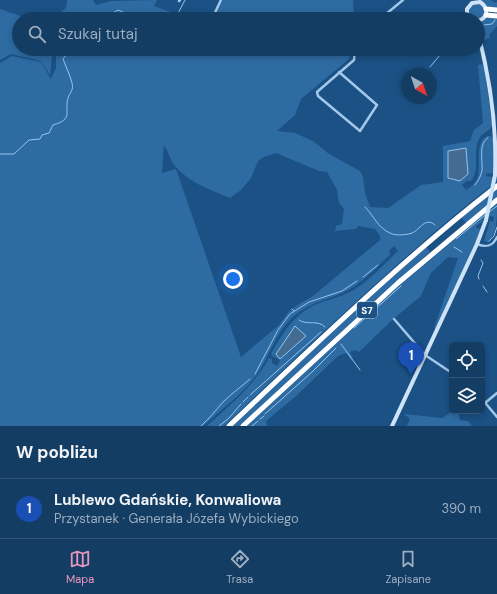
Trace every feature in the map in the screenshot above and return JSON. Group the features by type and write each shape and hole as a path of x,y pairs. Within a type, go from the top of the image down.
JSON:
{"highway":[{"path":"486,12 497,10"},
{"path":"486,12 497,16"},
{"name":"S7","path":"229,426 397,270 497,186"},
{"name":"S7","path":"243,426 392,288 497,200"}],"main road":[{"path":"466,12 468,6 472,1 477,1 482,4 486,12"},
{"path":"392,426 478,244 486,220 495,175 496,131 484,56"}],"street":[{"path":"215,12 221,0"},
{"path":"388,12 403,0"},
{"path":"340,72 377,104 360,131 318,96 317,92 340,72 354,60 354,56"},
{"path":"478,244 487,247 492,245 497,237"},
{"path":"394,319 425,355 449,371"},
{"path":"497,393 485,403 497,417"}],"shaded area":[{"path":"67,0 93,0 96,5 111,1 157,0 154,6 171,12 61,12 66,8"},
{"path":"223,0 353,0 354,12 217,12"},
{"path":"479,0 491,0 496,3 497,1 497,8 488,7"},
{"path":"476,4 483,9 484,12 468,12 473,5"},
{"path":"0,9 12,13 12,54 0,60"},
{"path":"487,17 497,17 497,26 489,35 490,38 485,40 485,19"},
{"path":"12,56 41,62 51,79 56,68 56,56 350,56 349,59 301,99 295,115 277,131 295,133 313,141 329,154 360,171 363,177 365,193 370,207 388,208 421,185 443,182 443,146 470,141 474,130 483,123 478,65 482,64 485,67 492,126 480,137 477,144 474,176 471,181 467,181 462,185 466,190 476,181 479,170 480,144 487,136 490,136 493,139 494,173 486,174 486,176 492,177 492,179 497,176 497,181 392,269 224,426 207,426 249,386 269,358 272,359 272,363 277,366 280,360 271,354 290,324 311,307 346,294 360,286 398,251 394,246 389,251 390,255 371,273 350,289 308,307 293,317 282,330 258,373 232,401 203,426 0,426 0,63","holes":["164,145 171,160 180,171 193,181 230,198 241,190 251,178 258,161 264,157 276,153 319,171 327,172 337,190 339,203 344,209 342,224 336,226 335,231 356,229 358,226 375,229 380,236 380,240 313,296 289,311 279,325 241,357 176,169 162,173"]},
{"path":"20,56 52,56 50,75 41,61"},
{"path":"466,148 468,174 460,181 448,178 448,151"},
{"path":"497,188 497,198 466,223 461,217"},
{"path":"497,204 496,227 493,237 487,244 488,242 484,241 490,221 493,222 494,217 491,216 483,219 482,222 476,226 477,228 481,229 478,239 436,329 434,328 458,258 448,257 431,273 421,296 392,320 359,352 356,350 350,352 353,358 351,360 346,353 338,356 296,396 266,421 267,426 247,426 394,290"},
{"path":"426,247 430,252 355,319 240,426 232,426 366,300"},
{"path":"295,326 306,336 280,359 276,354"},
{"path":"449,413 458,414 460,420 468,421 472,426 407,426 410,419 404,414 443,418"}],"waterway":[{"path":"179,12 185,0"},
{"path":"113,12 118,10 123,12"},
{"path":"485,25 492,24 495,20"},
{"path":"0,154 14,154 29,140 40,139 42,135 49,133 53,125 60,123 66,118 67,103 72,85 63,59 65,56"},
{"path":"430,67 439,56"},
{"path":"475,185 482,171 483,144 488,138"},
{"path":"489,212 497,206"},
{"path":"365,207 382,228 395,235 412,233 428,222 435,225"},
{"path":"456,239 485,215"},
{"path":"489,241 494,236 497,227"},
{"path":"454,247 462,252"},
{"path":"479,279 478,276 483,263 481,260"},
{"path":"363,277 378,265"},
{"path":"255,374 278,330 290,314 309,302 342,291 357,281"},
{"path":"354,328 401,286"},
{"path":"483,286 487,292"},
{"path":"299,320 302,322 319,323 325,327"},
{"path":"250,395 321,332"},
{"path":"341,344 360,370"},
{"path":"265,414 312,372 336,348"},
{"path":"201,426 229,396 250,379"},
{"path":"243,402 248,397"},
{"path":"219,426 229,418 241,404"},
{"path":"260,419 264,416"},
{"path":"252,426 258,421"}],"place":[{"name":"Lublewo Gdańskie, Konwaliowa","path":"411,375"}]}
